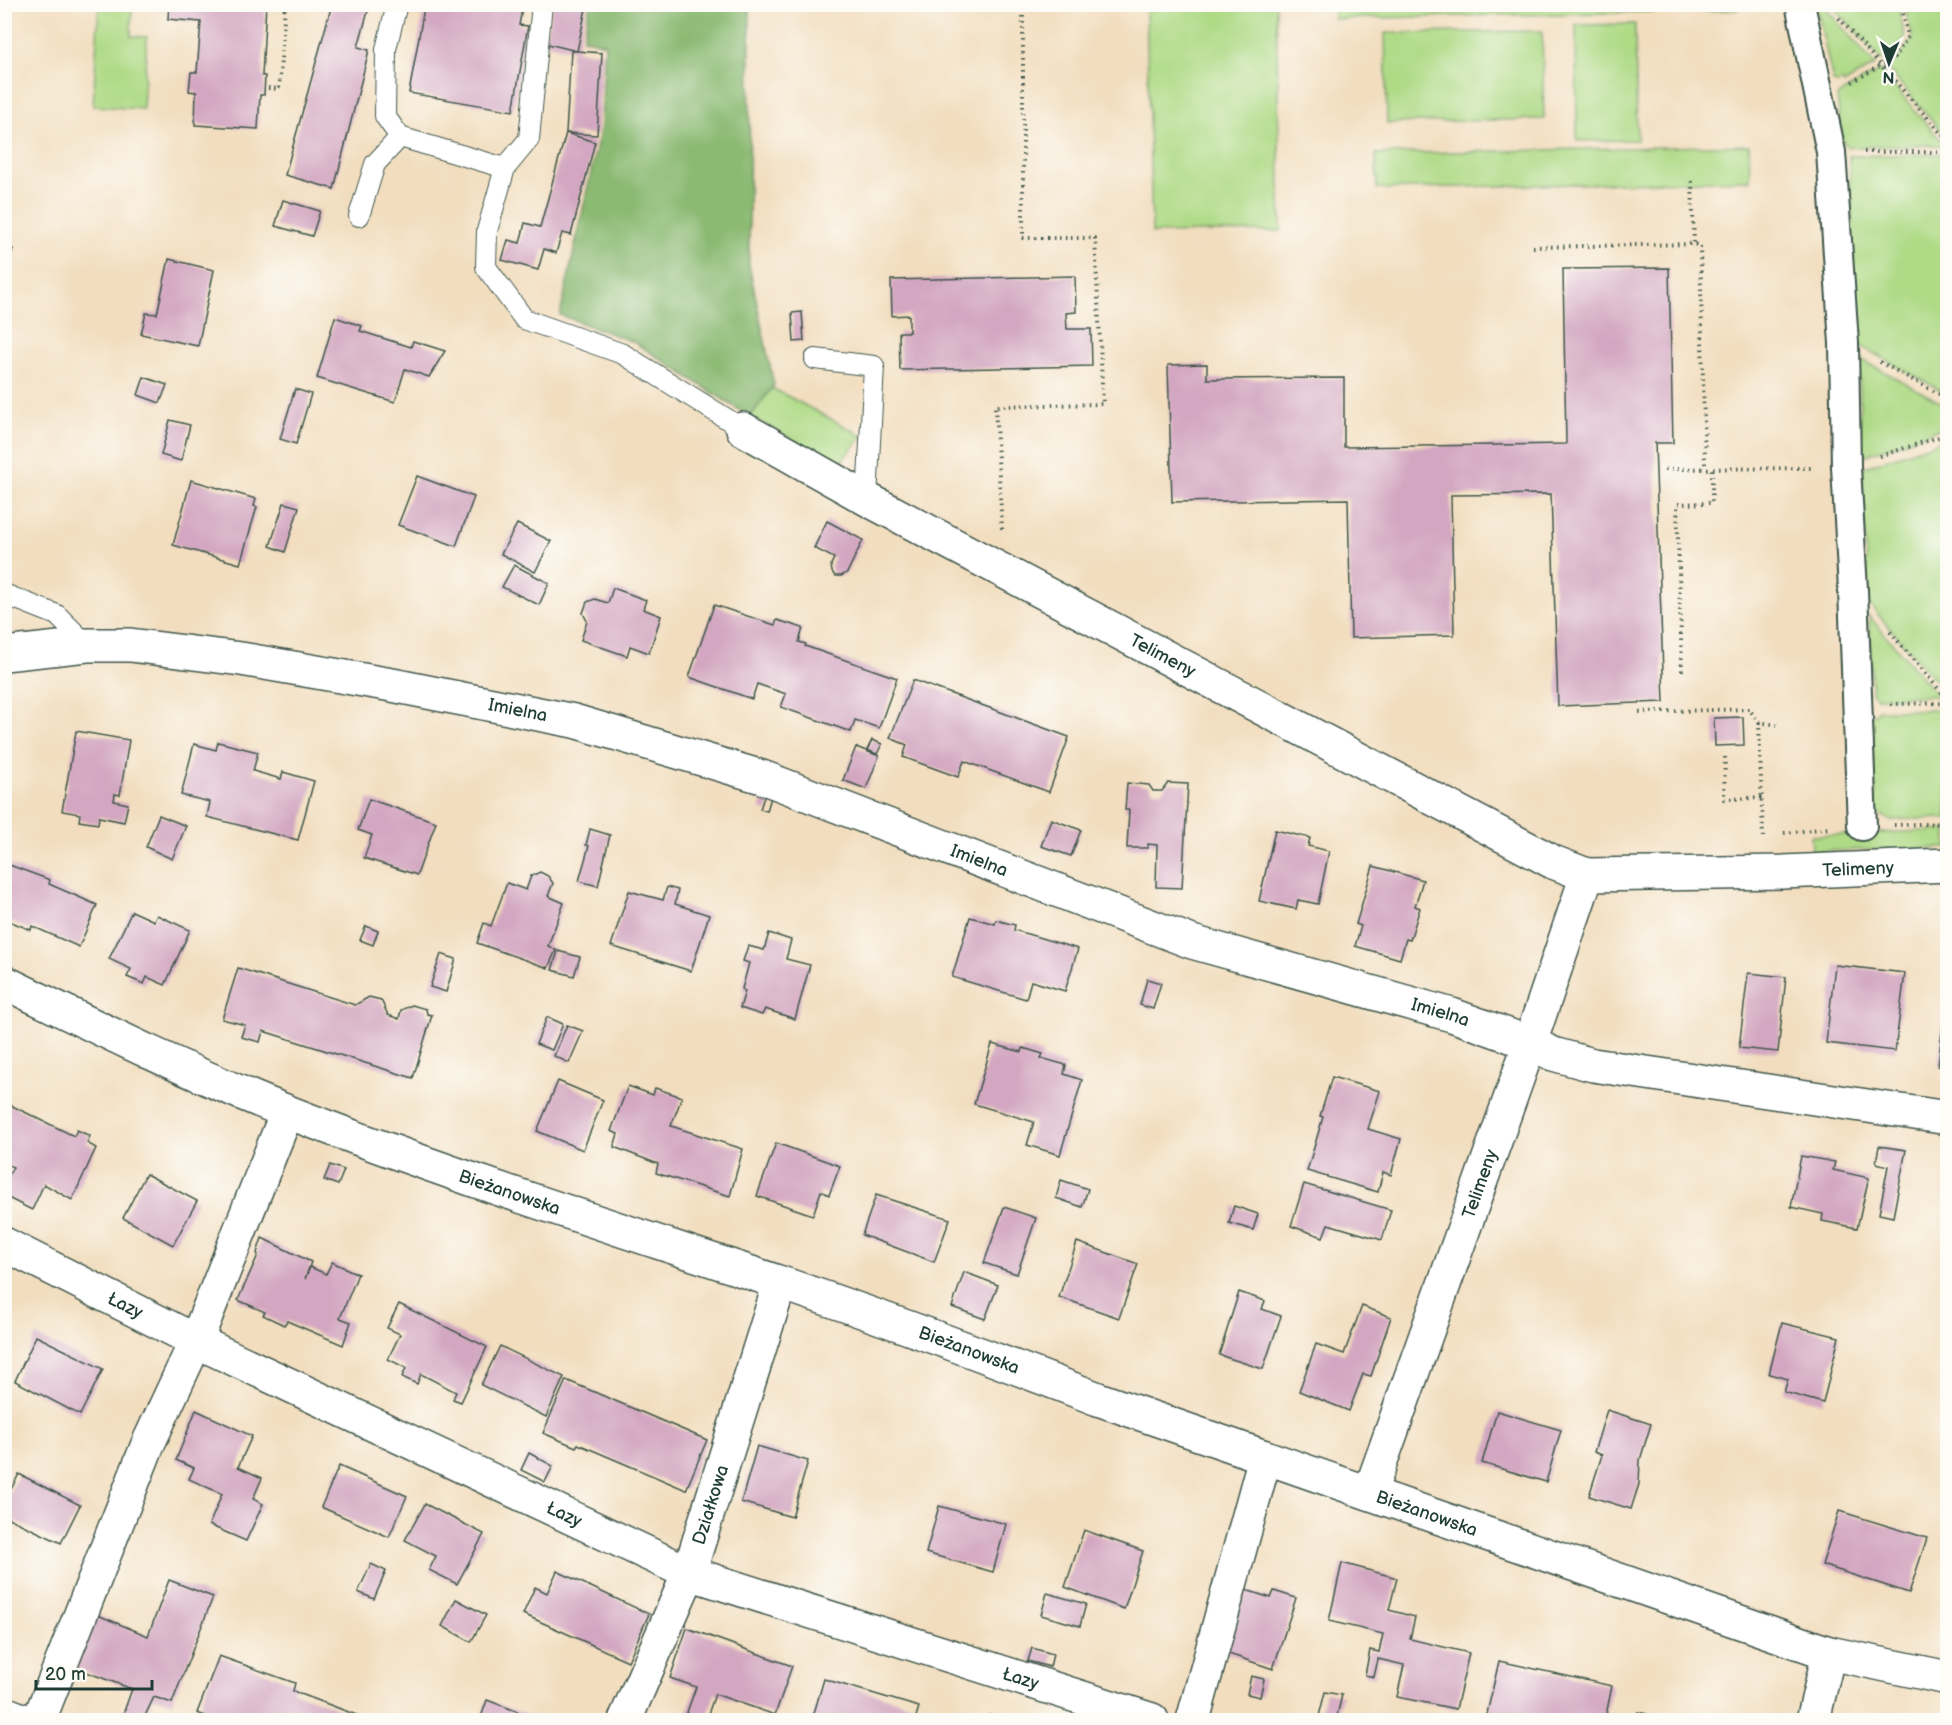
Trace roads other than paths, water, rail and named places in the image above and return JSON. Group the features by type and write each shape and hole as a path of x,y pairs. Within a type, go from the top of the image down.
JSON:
{"street":[{"path":"1800,4 1832,152 1844,343 1846,467 1862,826"},
{"name":"Telimeny","path":"743,429 867,499 1553,862 1587,874 1783,872 1947,865"},
{"name":"Imielna","path":"4,654 87,645 130,645 241,659 392,685 574,721 762,777 1192,942 1452,1015 1530,1043 1553,1054 1593,1065 1947,1118"},
{"name":"Telimeny","path":"1370,1492 1530,1043 1587,874"},
{"name":"Bieżanowska","path":"4,982 114,1036 287,1112 550,1206 780,1283 983,1355 1098,1399 1829,1653 1947,1678"},
{"path":"39,1720 148,1444 196,1341 287,1112"},
{"name":"Łazy","path":"4,1244 196,1341 688,1573 1152,1720"},
{"name":"Działkowa","path":"625,1720 688,1573 767,1318 780,1283"},
{"path":"1193,1720 1265,1456"},
{"path":"1813,1720 1829,1653"},
{"path":"4,1713 22,1720"}],"lane":[{"path":"397,4 386,50 385,116 400,137 506,168"},
{"path":"542,4 529,139 506,168 488,231 486,267 524,319 623,354 743,429"},
{"path":"359,216 375,164 400,137"},
{"path":"815,358 874,366 867,499"},
{"path":"4,594 57,615 87,645"}]}
